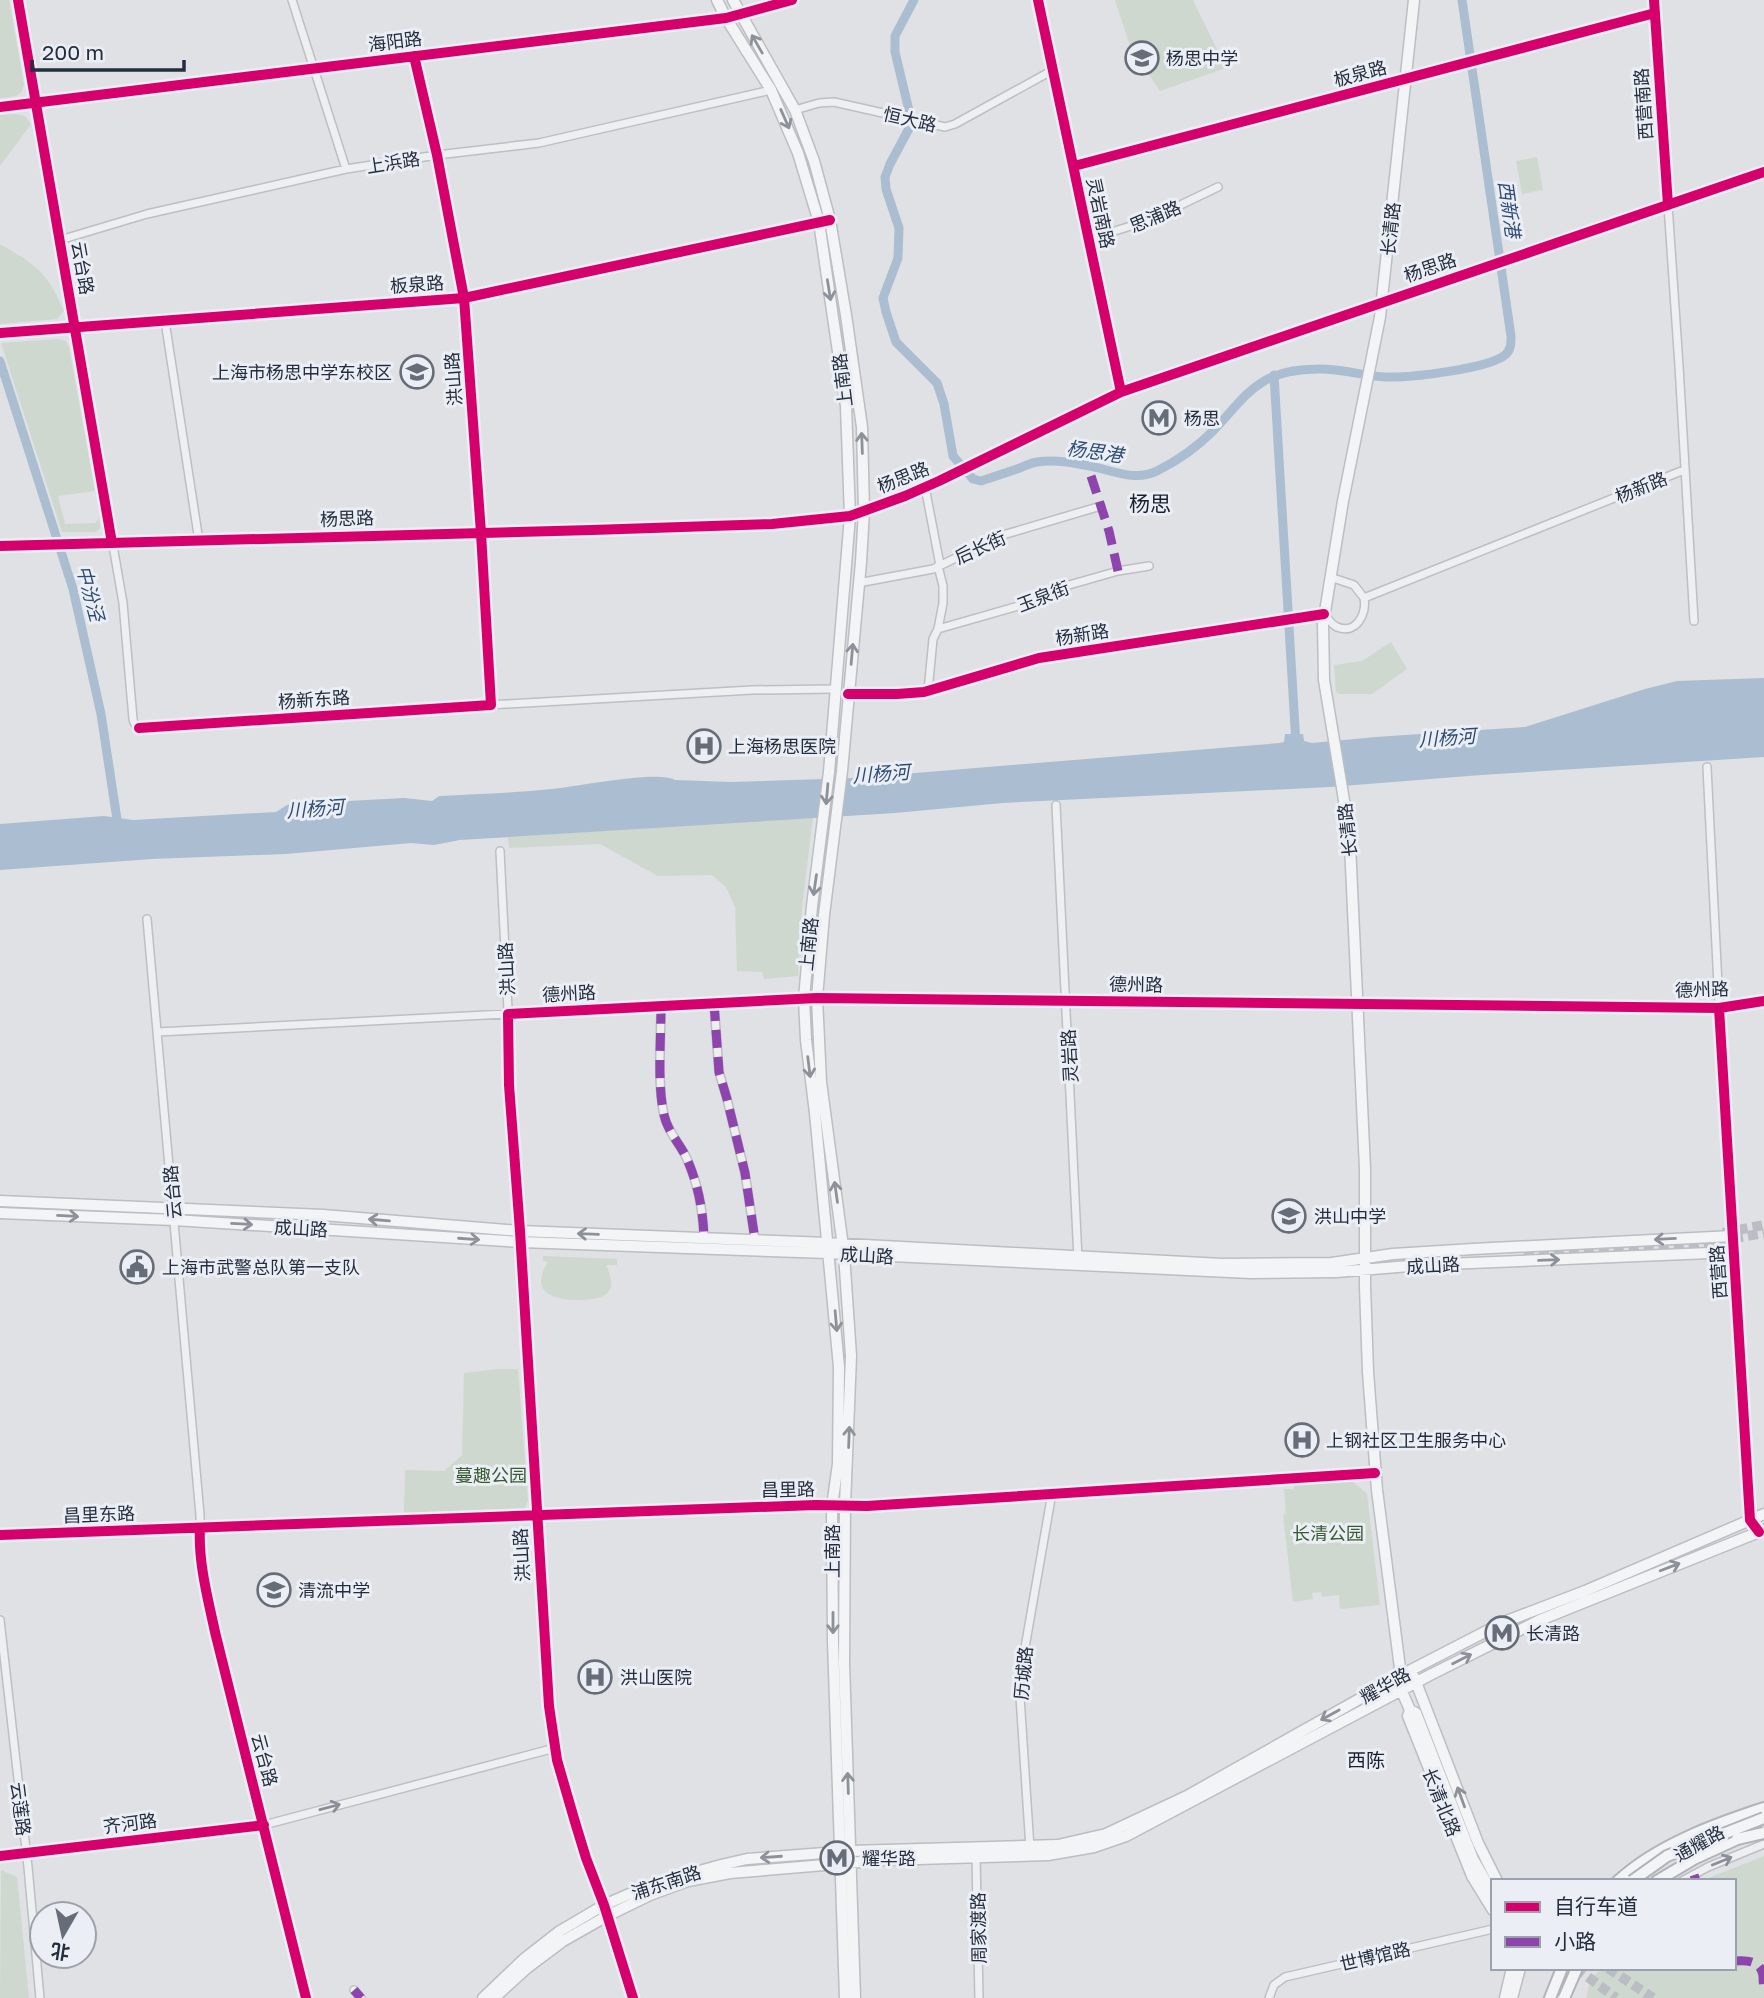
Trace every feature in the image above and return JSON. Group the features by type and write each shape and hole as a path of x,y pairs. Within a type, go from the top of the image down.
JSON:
{"highway":[{"path":"1620,1879 1664,1849 1761,1811"},
{"path":"1637,1879 1667,1856 1764,1818"},
{"path":"1660,1879 1694,1859 1737,1839 1764,1831"},
{"path":"1550,1998 1561,1970"},
{"path":"1564,1998 1576,1970"}],"main road":[{"name":"上南路","path":"717,0 771,90 799,153 818,222 845,399 850,516 825,817 812,906 804,999 839,1367 838,1464 832,1506 833,1641 843,1856 852,1864 855,1998"},
{"name":"上南路","path":"733,0 795,110 814,161 830,220 862,426 863,511 858,583 842,771 824,915 817,998 821,1082 844,1249 850,1356 845,1505 845,1998"},
{"name":"长清路","path":"1414,0 1382,302 1330,577 1322,634 1324,680 1350,844 1365,1168 1368,1372 1375,1473 1405,1669 1416,1683"},
{"name":"成山路","path":"0,1201 521,1237 1222,1264 1312,1264 1392,1254 1733,1236"},
{"name":"成山路","path":"0,1213 174,1215"},
{"name":"成山路","path":"521,1237 704,1238 755,1240 828,1248"},
{"path":"1456,1263 1524,1253 1472,1249"},
{"name":"成山路","path":"1078,1260 1251,1273 1365,1271 1456,1263 1734,1252"},
{"name":"耀华路","path":"1405,1669 1504,1622 1585,1591 1764,1514"},
{"name":"耀华路","path":"843,1856 1072,1852 1126,1836 1540,1620 1762,1531"},
{"name":"长清路","path":"1396,1678 1405,1669"},
{"path":"1396,1678 1402,1690"},
{"name":"耀华路","path":"852,1864 1031,1851 1090,1839 1123,1828 1187,1796 1396,1678"},
{"name":"长清北路","path":"1416,1683 1475,1834 1496,1879"},
{"name":"长清北路","path":"1402,1690 1410,1710 1408,1716 1472,1877 1491,1907"},
{"path":"1410,1710 1416,1713 1473,1859 1491,1890"},
{"name":"浦东南路","path":"483,1998 524,1959 560,1931 604,1905 650,1885 747,1859 843,1856"},
{"name":"浦东南路","path":"494,1998 562,1941 650,1895 688,1881 843,1856"},
{"path":"1488,1859 1503,1879"},
{"path":"1505,1998 1512,1970"},
{"path":"1512,1998 1519,1970"}],"street":[{"name":"云台路","path":"18,0 125,621 133,719 135,726 139,728"},
{"path":"292,0 346,169"},
{"name":"海阳路","path":"0,107 726,18 792,0"},
{"name":"灵岩南路","path":"1038,0 1121,392"},
{"name":"西营南路","path":"1654,0 1694,621"},
{"name":"板泉路","path":"1074,166 1654,13"},
{"name":"洪山路","path":"414,56 437,155 464,298 491,705"},
{"name":"恒大路","path":"795,110 834,102 940,127 955,124 1053,70"},
{"name":"上浜路","path":"60,240 147,214 346,169 539,142 771,90"},
{"name":"杨思路","path":"0,545 772,524 850,516 925,487 1121,392 1764,172"},
{"name":"思浦路","path":"1089,239 1147,221 1218,187"},
{"name":"板泉路","path":"0,333 464,298 830,220"},
{"path":"165,321 199,541"},
{"name":"杨新路","path":"1364,598 1684,470"},
{"path":"925,487 944,595 938,629 933,639 928,691"},
{"name":"后长街","path":"858,583 929,570 1003,535 1101,506"},
{"name":"玉泉街","path":"938,629 1043,599 1069,585 1114,572 1149,566"},
{"path":"1324,614 1333,625 1340,628 1354,626 1364,614 1364,598 1354,585 1330,577"},
{"name":"杨新路","path":"848,694 928,691 1039,658 1324,614"},
{"name":"杨新东路","path":"139,728 752,690 835,689"},
{"name":"西营路","path":"1707,767 1751,1520"},
{"name":"灵岩路","path":"1056,805 1078,1260"},
{"name":"洪山路","path":"500,851 509,1085 521,1237 547,1686 555,1748 586,1858 604,1905 633,1998"},
{"name":"云台路","path":"147,919 200,1544 209,1606 306,1998"},
{"name":"德州路","path":"158,1032 817,998 1719,1008 1764,1001"},
{"path":"714,1003 719,1072 745,1173 755,1240"},
{"path":"661,1006 661,1087 664,1115 669,1132 686,1156 695,1179 703,1215 704,1238"},
{"name":"昌里路","path":"200,1528 788,1506 867,1506 1375,1473"},
{"name":"历城路","path":"1031,1851 1019,1682 1052,1493"},
{"path":"1751,1520 1762,1531"},
{"name":"昌里东路","path":"0,1535 200,1528"},
{"name":"云莲路","path":"0,1620 40,1998"},
{"name":"齐河路","path":"0,1856 264,1825 555,1748"},
{"name":"通耀路","path":"1637,1879 1707,1836 1761,1811"},
{"name":"通耀路","path":"1666,1879 1712,1853 1764,1831"},
{"path":"1686,1879 1764,1844"},
{"name":"周家渡路","path":"976,1857 979,1998"},
{"name":"世博馆路","path":"1269,1998 1274,1985 1285,1976 1491,1929"},
{"path":"354,1990 361,1998"}],"green space":[{"path":"0,0 9,0 24,84 18,94 0,98"},
{"path":"1115,0 1193,0 1226,68 1160,91 1130,46"},
{"path":"0,115 25,116 31,124 0,166"},
{"path":"1537,157 1543,190 1522,194 1516,161"},
{"path":"0,244 23,258 46,278 64,311 57,319 0,324"},
{"path":"58,339 66,341 69,347 95,491 58,496 65,524 95,523 99,515 100,528 96,532 62,532 1,343"},
{"path":"1391,642 1407,669 1372,694 1336,692 1334,665 1362,661"},
{"path":"813,817 802,908 798,976 764,979 762,972 737,971 735,907 726,887 712,875 658,876 600,844 509,848 508,837"},
{"path":"543,1256 617,1259 617,1265 606,1265 610,1275 610,1289 602,1297 587,1300 568,1300 552,1296 542,1287 543,1272 548,1262 543,1261"},
{"name":"蔓趣公园","path":"518,1369 528,1500 524,1510 404,1513 405,1470 444,1471 462,1455 464,1373"},
{"name":"长清公园","path":"1351,1480 1367,1494 1380,1605 1340,1609 1339,1595 1322,1597 1321,1592 1312,1593 1313,1599 1293,1602 1283,1515 1286,1514 1284,1489 1294,1489 1294,1483"},
{"path":"1764,1856 1764,1998 1586,1998 1591,1978 1601,1970 1736,1970 1736,1879 1706,1879"},
{"path":"1,1870 17,1877 29,1998 0,1998"}],"water":[{"name":"川杨河","path":"1764,678 1764,757 1330,787 1003,803 895,813 460,840 434,845 411,843 286,854 152,859 0,870 0,824 104,816 133,820 276,812 293,804 404,798 432,801 439,796 564,788 652,777 731,782 855,778 1280,743 1284,742 1285,734 1303,734 1304,741 1312,743 1525,727 1677,681"}],"waterway":[{"name":"杨思港","path":"914,0 895,36 895,52 912,123 885,177 886,189 899,228 898,258 883,298 896,342 937,383 944,404 953,456 973,479 981,481 1042,461 1073,463 1139,476 1157,471 1194,448 1256,386 1268,379 1297,370 1326,369 1377,376 1411,376 1447,372 1496,360 1505,355 1510,347 1511,336 1462,0"},
{"name":"中汾泾","path":"0,361 73,589 101,714 118,826"},
{"name":"杨思港","path":"1274,375 1296,744"}],"tunnel":[{"path":"1723,1233 1764,1225"},
{"path":"1524,1256 1695,1245 1764,1233"},
{"path":"1579,1970 1616,1998"},
{"path":"1611,1970 1653,1998"}],"marked path":[{"path":"1091,476 1109,531 1118,571"},
{"path":"714,1003 719,1072 745,1173 755,1240"},
{"path":"661,1006 660,1075 664,1115 694,1178 701,1207 704,1238"},
{"path":"1694,1875 1695,1879"},
{"path":"1736,1961 1748,1961 1759,1966 1764,1987"},
{"path":"354,1990 361,1998"}],"cycle path":[{"path":"18,0 112,543"},
{"path":"0,107 726,18 792,0"},
{"path":"1038,0 1121,392"},
{"path":"1654,0 1668,205"},
{"path":"1074,166 1655,13"},
{"path":"139,728 491,705 464,298 437,155 414,56"},
{"path":"0,546 772,524 850,516 939,481 1121,392 1764,172"},
{"path":"0,333 464,298 830,220"},
{"path":"848,694 924,692 1039,658 1324,614"},
{"path":"633,1998 604,1905 586,1858 557,1760 549,1706 509,1085 508,1014 817,998 1719,1008 1764,1001"},
{"path":"1719,1008 1750,1520 1759,1532"},
{"path":"0,1535 815,1505 867,1506 1375,1473"},
{"path":"200,1528 202,1567 215,1632 306,1998"},
{"path":"0,1856 264,1825"}],"place":[{"name":"杨思中学","path":"1142,58"},
{"name":"上海市杨思中学东校区","path":"417,372"},
{"name":"杨思","path":"1159,418"},
{"name":"上海杨思医院","path":"704,746"},
{"name":"洪山中学","path":"1289,1216"},
{"name":"上海市武警总队第一支队","path":"137,1267"},
{"name":"上钢社区卫生服务中心","path":"1302,1440"},
{"name":"清流中学","path":"274,1590"},
{"name":"长清路","path":"1502,1633"},
{"name":"洪山医院","path":"595,1677"},
{"name":"耀华路","path":"837,1858"}],"district":[{"name":"杨思","path":"1150,503"},
{"name":"西陈","path":"1366,1759"}],"water label":[{"name":"西新港","path":"1510,209"}]}
